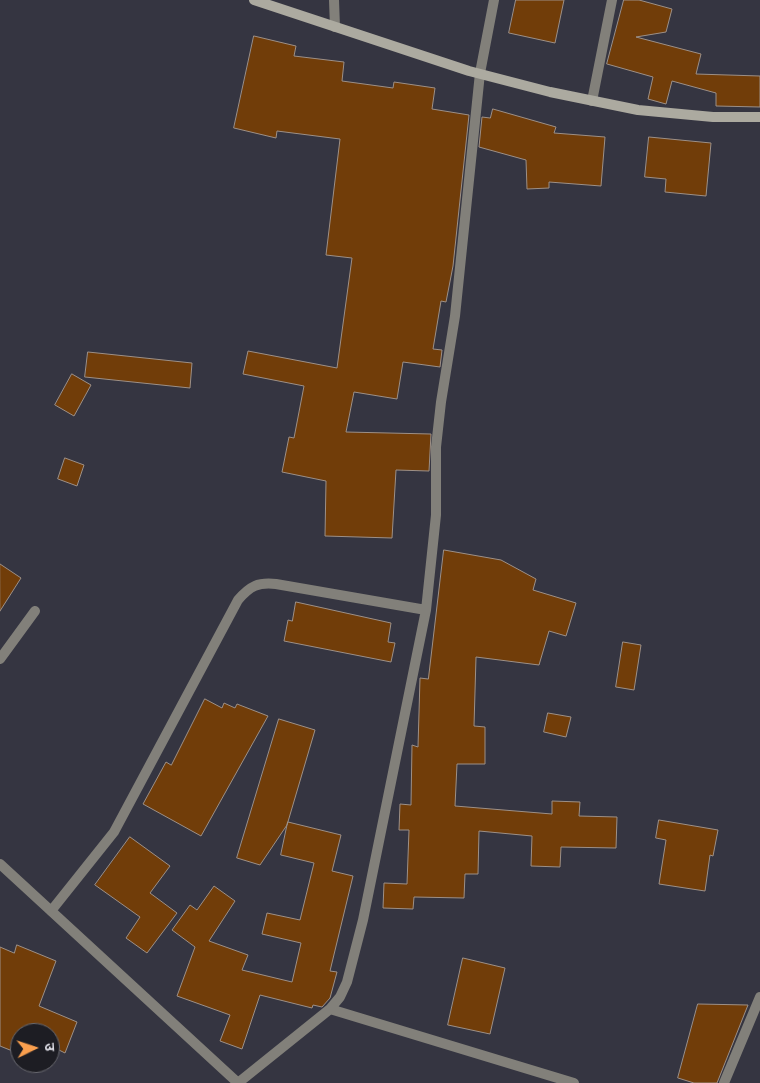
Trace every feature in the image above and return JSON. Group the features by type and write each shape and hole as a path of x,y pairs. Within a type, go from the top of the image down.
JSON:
{"main road":[{"path":"254,0 480,74 592,101 638,110 712,117 760,117"}],"street":[{"path":"334,0 335,27"},
{"path":"0,864 238,1083 330,1009 340,997 347,982 363,920 426,610 436,515 436,447 454,316 480,74 494,0"},
{"path":"592,101 612,0"},
{"path":"51,911 114,832 238,600 248,588 260,583 276,584 426,610"},
{"path":"0,659 35,611"},
{"path":"724,1083 760,997"},
{"path":"330,1009 574,1083"}],"building":[{"path":"516,0 564,0 555,43 509,33"},
{"path":"624,0 639,0 672,9 666,32 636,37 701,54 696,74 760,76 760,107 716,106 716,93 672,81 666,104 648,99 653,77 607,64"},
{"path":"254,36 296,46 294,56 344,62 342,81 393,88 394,82 435,88 432,109 469,115 453,266 446,302 441,301 433,349 442,350 440,367 403,362 397,399 354,392 346,432 431,434 429,471 396,470 392,538 325,536 326,481 282,472 289,437 294,438 304,386 243,374 248,351 337,368 352,258 326,255 340,139 277,131 276,138 234,128"},
{"path":"493,109 556,127 554,133 605,137 601,186 549,182 549,188 527,189 526,160 479,147 482,117 490,118"},
{"path":"649,137 711,143 706,196 665,192 666,179 645,177"},
{"path":"88,352 192,363 190,388 85,377"},
{"path":"72,374 91,385 74,416 55,405"},
{"path":"65,458 84,465 77,486 58,479"},
{"path":"444,550 501,560 536,579 533,590 576,603 566,636 549,631 539,665 476,657 474,726 485,727 485,764 457,764 455,806 552,814 552,801 580,802 579,816 617,817 616,848 561,847 560,867 531,866 532,836 479,831 478,874 465,874 464,898 414,897 413,909 383,908 384,883 407,884 409,830 399,830 400,804 411,805 412,745 418,747 420,678 428,679"},
{"path":"0,564 21,578 0,611"},
{"path":"296,602 391,623 388,642 395,643 391,662 284,641 288,620 292,621"},
{"path":"623,642 641,645 634,690 616,687"},
{"path":"205,699 222,708 224,703 235,708 237,704 268,716 201,836 143,804 166,762 171,765"},
{"path":"548,713 571,717 566,737 544,732"},
{"path":"279,719 315,730 287,825 260,865 237,858"},
{"path":"659,820 718,830 713,856 710,855 705,891 659,884 666,840 656,838"},
{"path":"288,822 341,835 332,871 353,876 330,971 337,972 330,998 322,1007 313,1005 312,1008 260,995 242,1049 220,1041 230,1015 177,996 195,947 172,930 190,905 197,910 214,886 235,901 209,941 248,955 242,970 292,982 301,943 262,934 267,913 300,920 314,863 281,855"},
{"path":"130,837 170,866 150,893 177,913 147,953 126,938 140,917 95,885"},
{"path":"17,945 56,961 39,1006 77,1022 65,1053 60,1050 60,1023 10,1023 10,1050 0,1046 0,947 14,953"},
{"path":"463,958 505,968 490,1034 448,1025"},
{"path":"698,1004 748,1005 717,1083 694,1083 678,1078"}]}
